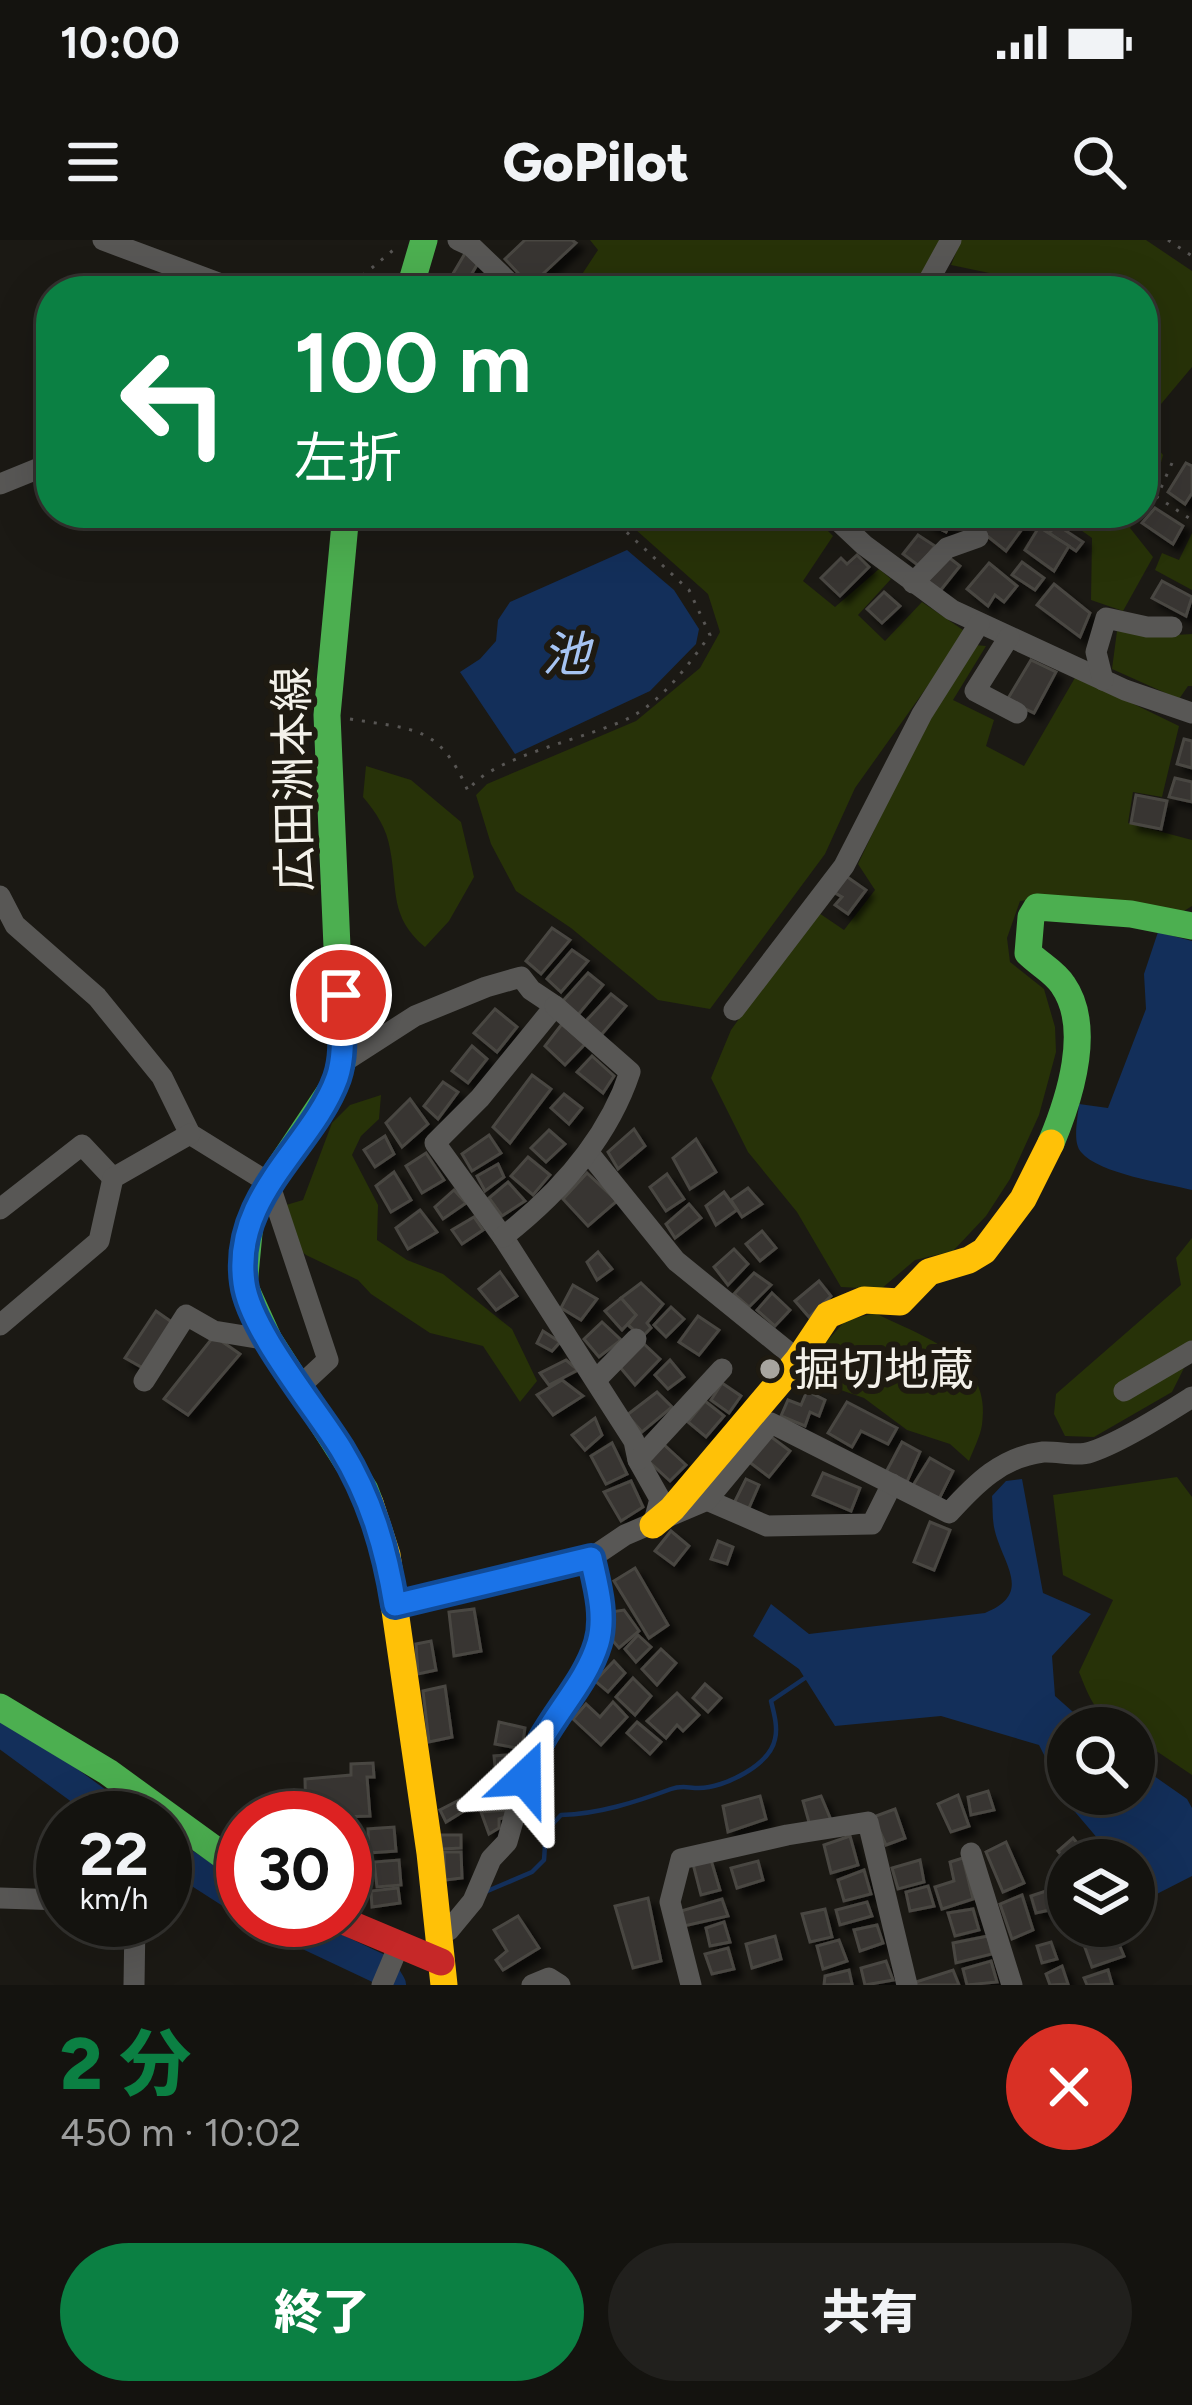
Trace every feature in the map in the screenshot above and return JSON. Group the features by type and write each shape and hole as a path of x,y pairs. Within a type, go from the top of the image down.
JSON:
{"main road":[{"path":"410,276 414,241"},
{"name":"広田洲本線","path":"342,1063 327,716 345,528"},
{"path":"653,1525 672,1509 798,1360 828,1315 864,1300 900,1302 939,1266 962,1264 979,1256 1022,1199 1050,1140 1076,1066 1078,1022 1065,986 1028,953 1031,917 1037,908 1131,914 1192,926"},
{"path":"342,1063 335,1084 269,1183 250,1223 244,1285 269,1340 364,1490 387,1555 441,1961 372,1936"},
{"path":"0,1707 108,1772 216,1850"}],"street":[{"path":"103,240 200,276"},
{"path":"458,240 502,276"},
{"path":"931,276 951,240"},
{"path":"5,477 36,468"},
{"path":"848,528 914,583 979,624 1103,680 1192,712"},
{"path":"914,583 947,548 978,537"},
{"path":"1103,680 1096,652 1106,618 1172,627"},
{"path":"734,1010 844,866 922,714 979,624"},
{"path":"1010,638 975,692 1017,713"},
{"path":"0,896 15,925 97,997 162,1077 190,1134 269,1183 328,1360 300,1387"},
{"path":"342,1063 415,1016 521,977 630,1072 618,1106 588,1152 528,1218 503,1237"},
{"path":"555,1006 480,1098 435,1143 503,1237 634,1441 638,1460 660,1499 653,1525"},
{"path":"0,1325 99,1241 113,1178 190,1134"},
{"path":"0,1209 82,1145 113,1178"},
{"path":"588,1152 676,1262 798,1360"},
{"path":"144,1381 186,1315 214,1331 269,1340"},
{"path":"596,1380 636,1339"},
{"path":"1124,1391 1192,1351"},
{"path":"638,1460 722,1369"},
{"path":"395,1605 591,1558 625,1535 707,1500 771,1423 949,1513 993,1470 1018,1456 1088,1453 1192,1397"},
{"path":"707,1500 767,1526 872,1524 892,1484"},
{"path":"441,1961 449,1930 473,1900 491,1859 507,1842 534,1747 600,1640 601,1599 591,1558"},
{"path":"691,1985 670,1902 681,1859 868,1822 907,1985"},
{"path":"970,1853 1012,1985"},
{"path":"0,1898 36,1899"},
{"path":"134,1985 135,1947"},
{"path":"382,1985 397,1948"},
{"path":"532,1985 549,1978 560,1985"}],"path":[{"path":"1168,240 1192,256"},
{"path":"1180,249 1188,240"},
{"path":"365,276 414,241"},
{"path":"1158,495 1172,463"},
{"path":"1158,498 1192,520"},
{"path":"327,716 412,729 442,743 468,791 474,781 504,766 633,716 685,671 710,635 689,590 622,528"}],"green space":[{"path":"590,240 941,240 922,276 581,276 598,250"},
{"path":"961,240 1146,240 1192,271 1192,367 1158,408 1158,276 1004,276 951,265"},
{"path":"634,528 825,528 833,536 803,581 835,607 879,569 891,579 858,615 885,641 922,602 966,632 855,788 825,854 710,1009 658,1000 571,928 516,891 491,844 476,795 487,784 636,721 700,668 720,632 708,594"},
{"path":"1078,528 1130,528 1153,557 1123,611 1091,600 1092,538"},
{"path":"1192,533 1192,590 1155,570 1162,553 1179,560"},
{"path":"1117,631 1192,634 1192,686 1179,699 1112,669"},
{"path":"975,645 986,646 953,700 994,720 986,746 1024,766 1076,676 1179,726 1162,797 1133,792 1128,823 1192,840 1192,906 1179,914 1062,896 1020,901 1007,938 1010,962 1044,989 1055,1027 1056,1052 1039,1115 1010,1179 986,1216 953,1251 915,1260 881,1289 841,1287 797,1212 748,1152 711,1078 731,1030 816,911 844,930 875,890 858,864 930,712"},
{"path":"366,766 411,780 461,822 474,877 449,921 425,947 400,914 386,835 363,797"},
{"path":"381,1095 379,1119 361,1136 352,1155 378,1205 377,1240 407,1260 443,1274 512,1329 537,1381 520,1402 483,1346 430,1333 358,1280 306,1255 279,1232 276,1208 303,1200 332,1123 350,1105"},
{"path":"1192,1238 1192,1352 1172,1392 1094,1437 1065,1436 1054,1414 1056,1394 1181,1285 1176,1258"},
{"path":"875,1313 951,1352 977,1382 983,1402 982,1425 969,1461 950,1444 907,1430 864,1398 797,1375 845,1321"},
{"path":"1177,1477 1192,1497 1192,1775 1155,1750 1155,1707 1096,1707 1087,1692 1079,1672 1113,1600 1063,1575 1053,1495"}],"water":[{"name":"池","path":"627,550 674,590 699,629 696,644 650,691 515,754 460,672 496,641 498,620 510,602"},
{"path":"1158,932 1192,941 1192,1190 1102,1166 1081,1152 1077,1142 1079,1104 1108,1108 1146,1009 1144,974"},
{"path":"1022,1479 1043,1593 1091,1614 1052,1656 1055,1696 1067,1707 1047,1707 1047,1761 1039,1745 941,1716 835,1726 799,1669 753,1636 771,1604 809,1634 985,1613 1000,1605 1012,1586 994,1527 992,1496 1006,1481"},
{"path":"1155,1777 1187,1799 1192,1808 1192,1876 1155,1895 1155,1839 1098,1839 1078,1815 1155,1815"}],"building":[{"path":"525,240 576,243 541,276 521,276 505,259"},
{"path":"467,250 481,258 470,276 452,276"},
{"path":"1186,463 1192,466 1192,493 1185,504 1168,492"},
{"path":"1158,510 1183,526 1173,544 1149,528 1158,528"},
{"path":"977,528 1023,528 1006,551"},
{"path":"1038,528 1069,546 1054,571 1025,550"},
{"path":"1062,528 1083,542 1076,551 1049,533"},
{"path":"918,535 935,546 919,566 903,554"},
{"path":"857,555 869,567 840,596 821,578 841,558 847,564"},
{"path":"947,556 960,566 940,591 926,582"},
{"path":"1022,562 1044,578 1035,590 1012,575"},
{"path":"989,563 1017,586 1004,602 995,595 988,606 967,589"},
{"path":"1162,581 1192,597 1186,616 1152,598"},
{"path":"1054,584 1090,613 1080,637 1037,605"},
{"path":"884,592 900,606 882,623 867,609"},
{"path":"1031,660 1056,672 1034,713 1007,700"},
{"path":"1184,739 1192,741 1192,768 1177,764"},
{"path":"1175,778 1192,782 1192,802 1169,797"},
{"path":"1136,795 1167,801 1161,829 1131,823"},
{"path":"843,874 866,890 848,914 835,905 842,897 830,890"},
{"path":"552,928 570,940 541,974 526,961"},
{"path":"572,950 588,961 561,992 547,979"},
{"path":"588,973 603,985 577,1016 563,1001"},
{"path":"611,994 626,1006 601,1035 586,1021"},
{"path":"495,1009 517,1027 497,1052 474,1033"},
{"path":"562,1024 585,1044 565,1065 545,1046"},
{"path":"472,1046 487,1059 468,1083 452,1071"},
{"path":"592,1056 614,1076 603,1093 577,1072"},
{"path":"532,1075 551,1089 510,1143 493,1127"},
{"path":"443,1082 458,1092 438,1119 424,1106"},
{"path":"564,1094 582,1108 569,1124 551,1108"},
{"path":"410,1099 428,1124 402,1147 386,1123"},
{"path":"634,1129 645,1146 618,1169 608,1152"},
{"path":"549,1130 565,1144 546,1162 531,1148"},
{"path":"489,1135 501,1153 472,1171 462,1154"},
{"path":"385,1136 394,1154 375,1167 364,1150"},
{"path":"696,1139 716,1172 690,1189 673,1158"},
{"path":"426,1153 444,1180 422,1193 406,1166"},
{"path":"528,1157 550,1175 533,1195 511,1176"},
{"path":"498,1164 504,1177 485,1191 477,1176"},
{"path":"394,1172 411,1200 391,1212 376,1186"},
{"path":"587,1173 617,1201 588,1226 563,1199"},
{"path":"667,1174 684,1199 666,1211 650,1187"},
{"path":"508,1182 525,1201 502,1216 489,1198"},
{"path":"748,1188 762,1204 742,1217 731,1200"},
{"path":"454,1190 466,1203 443,1219 435,1207"},
{"path":"724,1192 737,1210 716,1225 706,1206"},
{"path":"689,1204 701,1218 675,1238 666,1224"},
{"path":"420,1210 437,1232 408,1249 396,1228"},
{"path":"474,1217 483,1230 462,1244 452,1230"},
{"path":"762,1231 776,1248 760,1261 746,1244"},
{"path":"734,1249 748,1264 728,1285 714,1267"},
{"path":"598,1252 612,1269 597,1280 587,1262"},
{"path":"500,1272 517,1296 496,1310 479,1289"},
{"path":"754,1273 771,1285 749,1307 734,1294"},
{"path":"819,1281 831,1296 809,1317 795,1301"},
{"path":"641,1283 663,1304 642,1337 628,1325 636,1315 621,1298"},
{"path":"573,1285 597,1299 581,1320 561,1308"},
{"path":"772,1293 790,1310 775,1326 757,1310"},
{"path":"621,1298 636,1315 622,1330 605,1311"},
{"path":"671,1307 684,1319 666,1337 654,1325"},
{"path":"156,1311 173,1323 143,1368 125,1358"},
{"path":"698,1316 719,1330 699,1355 679,1342"},
{"path":"602,1322 621,1340 599,1357 584,1339"},
{"path":"543,1331 560,1342 552,1351 537,1343"},
{"path":"214,1336 240,1354 188,1415 164,1399"},
{"path":"644,1344 660,1359 635,1385 620,1367"},
{"path":"566,1360 578,1370 549,1385 540,1373"},
{"path":"670,1360 684,1377 668,1389 655,1375"},
{"path":"562,1380 583,1396 553,1415 537,1395"},
{"path":"722,1383 741,1396 729,1413 711,1400"},
{"path":"807,1391 825,1400 819,1416 810,1412 805,1426 781,1416 788,1400 801,1405"},
{"path":"657,1392 672,1407 642,1432 627,1415"},
{"path":"705,1401 724,1416 706,1437 688,1422"},
{"path":"847,1402 897,1428 888,1444 861,1431 852,1447 828,1433"},
{"path":"595,1418 602,1435 585,1450 572,1435"},
{"path":"770,1436 790,1451 769,1477 748,1461"},
{"path":"660,1441 686,1465 670,1481 644,1457"},
{"path":"902,1442 920,1452 905,1486 885,1474"},
{"path":"612,1443 627,1474 606,1484 591,1456"},
{"path":"930,1458 953,1471 939,1499 912,1487"},
{"path":"823,1473 860,1488 851,1511 813,1495"},
{"path":"746,1479 759,1485 748,1510 734,1503"},
{"path":"631,1481 643,1507 621,1521 604,1492"},
{"path":"930,1522 950,1530 934,1570 914,1562"},
{"path":"671,1531 689,1546 674,1565 655,1551"},
{"path":"718,1541 733,1547 727,1564 711,1559"},
{"path":"635,1568 668,1625 649,1638 614,1581"},
{"path":"474,1609 481,1651 454,1656 449,1612"},
{"path":"624,1610 639,1631 619,1648 613,1641 611,1612"},
{"path":"638,1635 651,1647 636,1662 625,1649"},
{"path":"431,1641 436,1670 418,1674 416,1644"},
{"path":"661,1649 676,1663 657,1685 642,1669"},
{"path":"614,1661 625,1673 608,1692 595,1681"},
{"path":"633,1678 651,1696 635,1715 616,1697"},
{"path":"705,1684 721,1698 708,1712 693,1698"},
{"path":"445,1686 452,1737 429,1742 423,1691"},
{"path":"677,1693 699,1715 683,1731 677,1725 666,1738 647,1721"},
{"path":"613,1702 627,1717 601,1745 573,1719 586,1704 600,1717"},
{"path":"499,1722 525,1728 522,1749 495,1744"},
{"path":"637,1722 661,1742 650,1754 627,1733"},
{"path":"520,1754 521,1773 496,1776 494,1756"},
{"path":"373,1763 368,1791 305,1791 305,1779 351,1775 351,1764"},
{"path":"513,1783 510,1803 493,1804 494,1784"},
{"path":"988,1791 994,1810 971,1815 968,1797"},
{"path":"958,1795 969,1826 951,1832 938,1804"},
{"path":"760,1796 766,1819 728,1832 723,1806"},
{"path":"821,1796 831,1820 810,1826 803,1801"},
{"path":"463,1798 467,1809 446,1822 440,1810"},
{"path":"895,1809 905,1838 886,1845 873,1817"},
{"path":"506,1810 499,1828 489,1834 481,1812"},
{"path":"394,1827 396,1851 372,1853 372,1829"},
{"path":"440,1835 461,1835 461,1848 442,1849"},
{"path":"850,1836 858,1865 831,1873 824,1845"},
{"path":"1006,1842 1024,1883 1003,1892 986,1852"},
{"path":"444,1852 461,1852 462,1878 445,1880"},
{"path":"963,1858 973,1899 942,1909 935,1887 954,1881 950,1862"},
{"path":"399,1860 401,1885 377,1887 374,1862"},
{"path":"711,1860 720,1890 701,1895 693,1864"},
{"path":"920,1860 924,1882 898,1889 892,1868"},
{"path":"758,1861 763,1880 737,1888 731,1868"},
{"path":"864,1870 871,1894 844,1901 838,1880"},
{"path":"928,1886 934,1906 910,1911 906,1892"},
{"path":"398,1888 400,1903 372,1907 372,1891"},
{"path":"1047,1891 1047,1911 1036,1913 1031,1896"},
{"path":"1022,1895 1033,1930 1012,1939 1000,1904"},
{"path":"648,1898 661,1961 633,1968 615,1906"},
{"path":"722,1899 728,1916 684,1926 681,1911"},
{"path":"867,1902 872,1916 840,1925 836,1910"},
{"path":"825,1909 832,1937 810,1942 802,1914"},
{"path":"973,1909 979,1930 955,1936 948,1913"},
{"path":"518,1916 539,1948 503,1970 496,1960 507,1951 494,1930"},
{"path":"724,1922 730,1942 710,1946 706,1928"},
{"path":"877,1925 883,1943 860,1951 854,1930"},
{"path":"775,1936 781,1959 752,1968 746,1944"},
{"path":"988,1936 992,1954 956,1963 953,1943"},
{"path":"839,1940 847,1961 823,1969 817,1946"},
{"path":"1047,1943 1057,1959 1042,1963 1037,1946"},
{"path":"1085,1947 1120,1947 1124,1956 1092,1967"},
{"path":"728,1948 734,1969 712,1974 705,1954"},
{"path":"886,1961 893,1980 865,1985 861,1968"},
{"path":"991,1961 997,1982 967,1985 963,1969"},
{"path":"1062,1966 1068,1984 1050,1985 1046,1974"},
{"path":"849,1970 852,1984 824,1985 825,1976"},
{"path":"953,1970 959,1985 917,1985 916,1982"},
{"path":"1108,1970 1112,1984 1087,1985 1084,1978"}],"waterway":[{"path":"485,1892 532,1872 544,1860 546,1831 561,1815 617,1806 675,1788 709,1787 744,1773 765,1758 775,1739 771,1701 805,1678"},
{"path":"0,1731 82,1791"},
{"path":"192,1868 216,1884"},
{"path":"333,1947 382,1970 391,1985"}],"traffic: fast":[{"path":"413,276 424,240"},
{"path":"345,528 327,715 342,1063 335,1084 269,1183 250,1223 244,1285 269,1340 370,1503"},
{"path":"1051,1143 1071,1085 1076,1022 1063,985 1028,953 1031,917 1037,907 1131,914 1192,926"},
{"path":"0,1707 108,1772 216,1850"}],"traffic: slow":[{"path":"653,1525 672,1509 798,1360 828,1315 864,1300 900,1302 929,1272 984,1251 1023,1199 1051,1143"},
{"path":"370,1503 387,1555 444,1985"}],"traffic: jam":[{"path":"372,1933 441,1962"}],"place":[{"name":"掘切地蔵","path":"770,1369"}],"route":[{"path":"341,995 342,1063 335,1084 269,1183 250,1223 244,1285 269,1340 364,1490 387,1555 395,1605 591,1558 601,1599 600,1640 534,1747 525,1778"}]}
